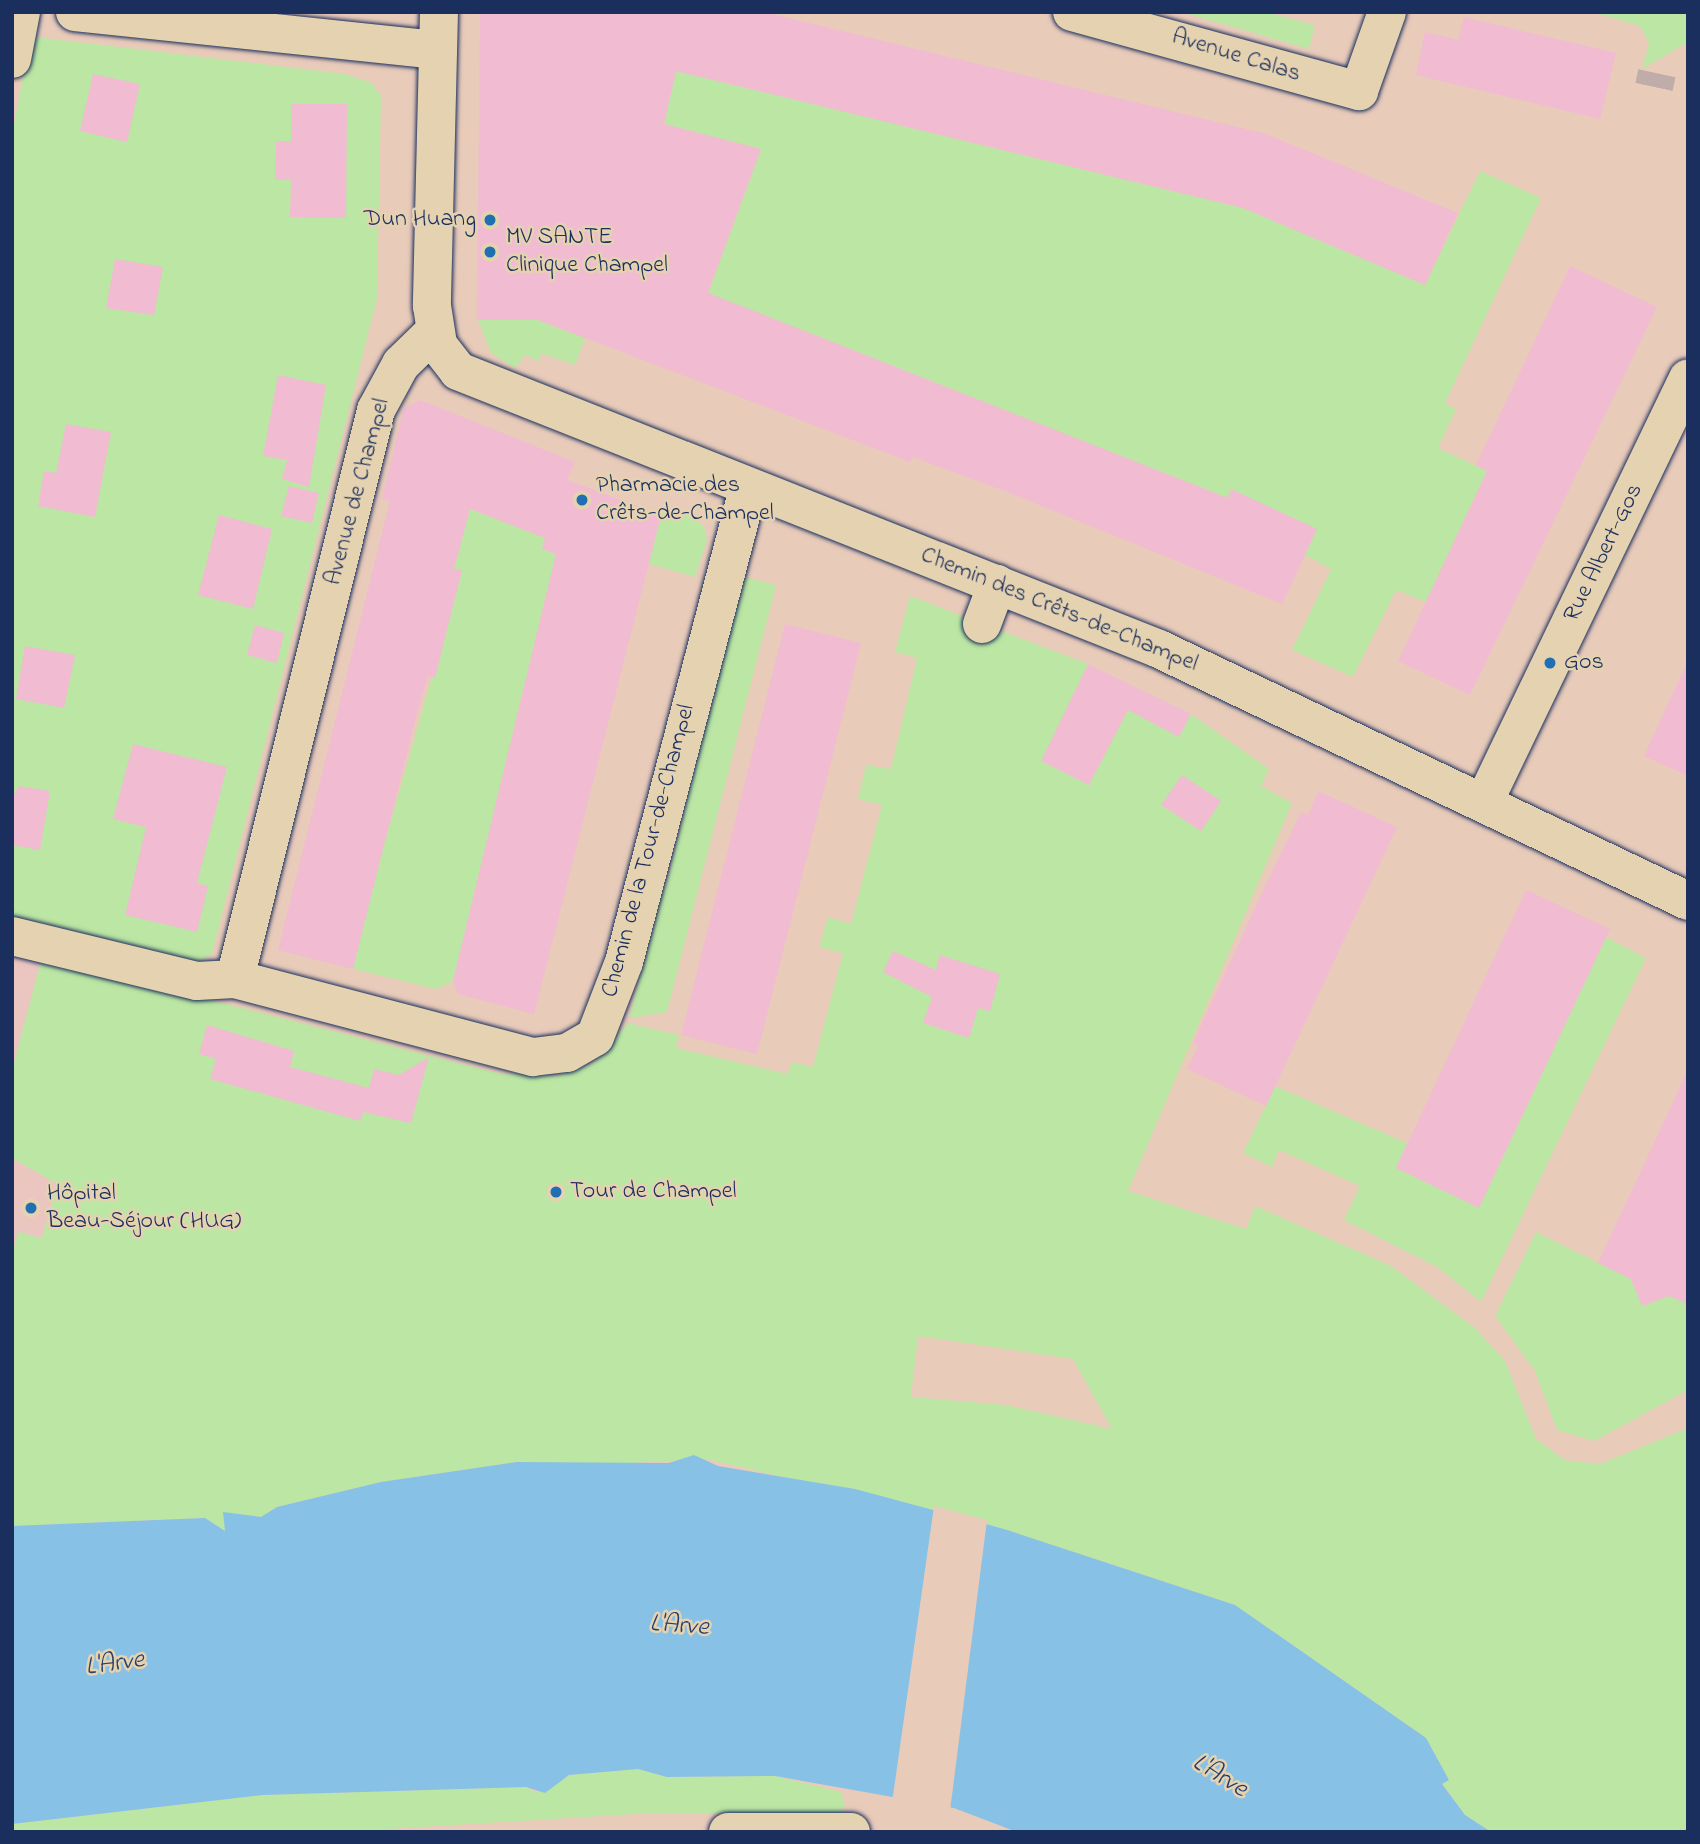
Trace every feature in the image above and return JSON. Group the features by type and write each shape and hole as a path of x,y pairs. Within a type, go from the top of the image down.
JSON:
{"street":[{"path":"12,59 21,12"},
{"path":"75,12 438,50"},
{"path":"434,332 439,12"},
{"name":"Avenue Calas","path":"1072,12 1359,91 1387,12"},
{"name":"Chemin des Crêts-de-Champel","path":"434,332 451,363 482,384 997,583 1210,672 1688,901"},
{"name":"Avenue de Champel","path":"235,979 376,410 393,374 434,332"},
{"name":"Rue Albert-Gos","path":"1484,802 1688,379"},
{"name":"Chemin de la Tour-de-Champel","path":"24,938 197,981 235,979 533,1057 566,1053 596,1037 627,951 749,487"},
{"path":"982,624 997,583"},
{"path":"728,1832 851,1832"}],"shaded area":[{"path":"12,952 42,957 12,1070"},
{"name":"Hôpital Beau-Séjour (HUG)","path":"12,1158 57,1184 42,1238 12,1254"}],"green space":[{"path":"1181,12 1265,12 1315,25 1309,49"},
{"path":"1592,12 1688,12 1688,42 1642,69 1649,43 1640,26"},
{"path":"36,37 345,74 372,83 381,96 377,298 212,954 194,965 12,919 12,136 28,49"},
{"path":"676,71 1243,208 1425,285 1480,171 1541,198 1445,403 1456,409 1438,448 1487,471 1426,602 1396,590 1353,677 1292,650 1331,569 1305,555 1316,529 1231,490 1228,498 708,293 761,149 664,124"},
{"path":"478,320 538,320 585,338 575,365 541,353 539,361 525,355 515,368 491,353"},
{"path":"449,489 548,528 542,549 556,554 453,981 436,989 349,968 462,571 454,569 463,534"},
{"path":"663,507 692,515 704,527 707,540 695,577 649,564"},
{"path":"741,576 776,585 667,1012 629,1018 655,922 647,904 651,891 667,882"},
{"path":"910,596 1088,664 1191,714 1269,769 1261,786 1292,803 1128,1191 1246,1229 1255,1206 1391,1266 1475,1328 1505,1361 1536,1439 1565,1460 1600,1464 1688,1428 1688,1832 1491,1832 1465,1815 1442,1783 1449,1780 1426,1738 1235,1605 1004,1529 707,1459 590,1465 517,1462 381,1482 277,1507 261,1517 224,1513 225,1531 205,1518 12,1526 12,1254 18,1232 42,1238 57,1184 12,1158 12,1070 42,957 501,1074 558,1075 592,1064 628,1023 679,1035 676,1048 787,1074 792,1062 813,1067 843,953 819,947 828,917 851,924 882,805 858,799 866,765 891,769 917,658 895,652","holes":["918,1336 1073,1359 1112,1429 1006,1405 911,1397"]},
{"path":"1606,937 1646,958 1481,1302 1437,1267 1344,1220 1360,1186 1279,1150 1272,1167 1243,1153 1275,1086 1407,1143 1396,1168 1479,1207"},
{"path":"1536,1232 1631,1279 1642,1306 1669,1296 1688,1301 1688,1390 1594,1441 1557,1430 1535,1371 1495,1316"},
{"path":"638,1769 667,1777 775,1776 841,1792 845,1806 837,1815 650,1813 339,1832 12,1832 12,1824 263,1795 526,1787 537,1793 569,1775"}],"water":[{"name":"L'Arve","path":"694,1455 718,1466 855,1489 1004,1529 1235,1605 1426,1738 1449,1780 1442,1784 1465,1815 1491,1832 1017,1832 954,1808 775,1776 667,1777 638,1769 569,1775 545,1793 526,1787 263,1795 12,1824 12,1526 205,1518 225,1531 223,1512 261,1517 277,1507 381,1482 517,1462 669,1463"}],"pier":[{"path":"934,1506 987,1520 950,1811 892,1803"}],"building":[{"path":"480,12 764,12 1266,134 1458,213 1425,285 1243,208 676,71 664,124 761,149 708,293 1228,498 1231,489 1317,529 1282,604 1010,493 913,457 910,462 538,320 477,320"},
{"path":"1464,17 1616,53 1600,119 1416,75 1425,32 1458,40"},
{"path":"93,74 140,84 127,142 80,131"},
{"path":"291,104 347,104 346,218 290,217 291,180 275,180 276,141 291,141"},
{"path":"115,259 163,267 154,315 106,308"},
{"path":"1570,266 1657,307 1470,695 1398,661 1487,471 1476,465"},
{"path":"278,375 326,385 309,487 282,479 287,460 263,456"},
{"path":"420,400 575,462 567,480 661,515 534,1014 458,994 453,981 556,554 542,549 545,538 470,509 454,569 462,570 435,678 428,676 417,713 353,969 278,950 390,501 382,499 404,408"},
{"path":"66,424 111,432 95,517 38,506 44,471 56,473"},
{"path":"289,486 319,493 312,523 281,516"},
{"path":"219,515 272,529 253,609 198,595"},
{"path":"785,624 861,643 757,1054 681,1035"},
{"path":"255,625 284,633 277,663 247,655"},
{"path":"25,646 75,655 64,708 16,699"},
{"path":"1688,661 1688,776 1644,756"},
{"path":"1088,664 1191,714 1179,737 1128,710 1089,785 1041,761"},
{"path":"133,744 227,767 197,883 208,886 197,932 125,915 146,827 113,819"},
{"path":"1182,775 1221,801 1201,831 1161,805"},
{"path":"19,786 50,791 40,850 12,845 12,798"},
{"path":"1318,791 1397,827 1266,1106 1187,1069 1198,1046 1193,1043 1267,882 1301,812 1308,815"},
{"path":"1526,890 1610,929 1479,1208 1396,1168"},
{"path":"893,951 936,970 940,955 1000,974 990,1011 978,1008 969,1038 923,1023 932,997 883,972"},
{"path":"207,1025 294,1051 290,1067 369,1088 374,1069 399,1075 429,1057 411,1123 363,1112 360,1121 210,1079 216,1059 199,1054"},
{"path":"1688,1070 1688,1304 1669,1296 1642,1306 1631,1279 1598,1263"}],"tunnel":[{"path":"1654,87 1657,73"}],"place":[{"name":"Dun Huang","path":"490,220"},
{"name":"MV SANTE Clinique Champel","path":"490,252"},
{"name":"Pharmacie des Crêts-de-Champel","path":"582,500"},
{"name":"Gos","path":"1550,663"},
{"name":"Tour de Champel","path":"556,1192"},
{"name":"Hôpital Beau-Séjour (HUG)","path":"31,1208"}]}
